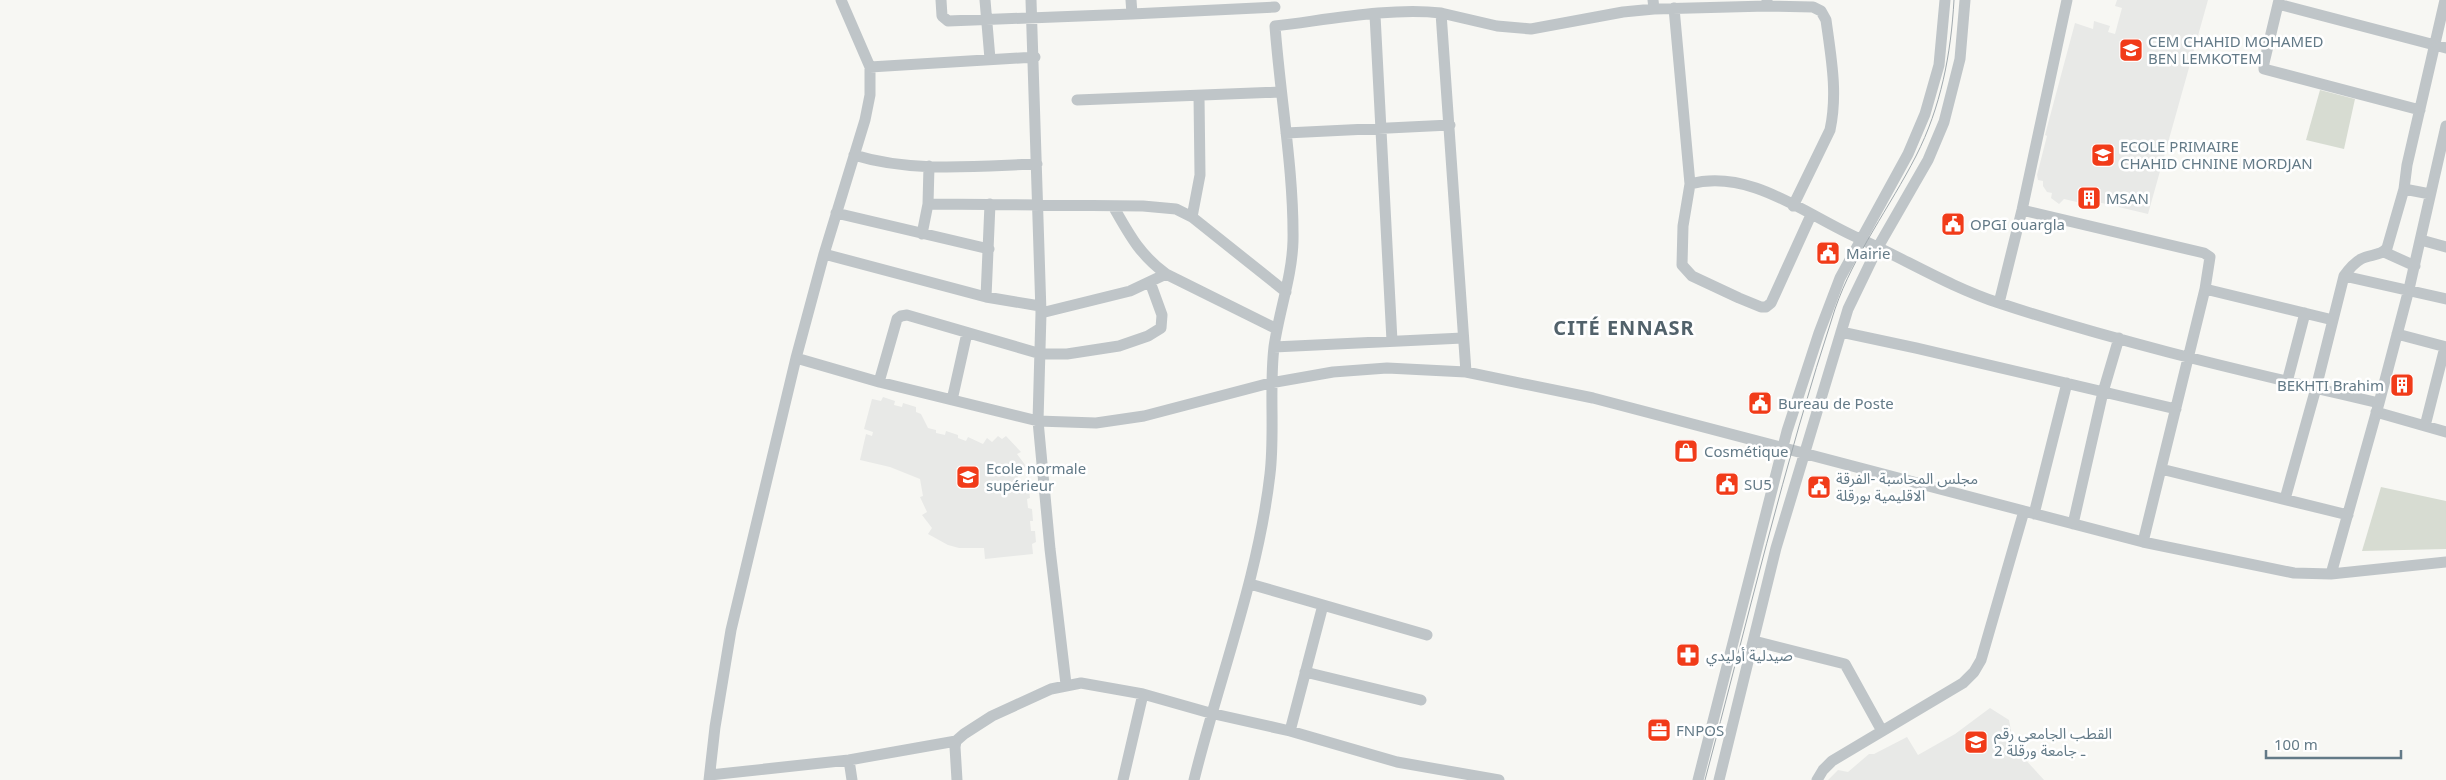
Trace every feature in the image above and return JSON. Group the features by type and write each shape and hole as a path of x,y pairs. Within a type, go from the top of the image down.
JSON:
{"street":[{"path":"841,0 870,66 870,95 865,120 824,254 796,358 731,630 715,726 709,777 770,774 956,741 992,716 1066,684 1081,683 1143,694 1210,713 1290,731 1397,762 1500,780"},
{"path":"941,0 942,16 948,22 1132,14 1175,5 1276,4 1275,26 1280,92 1286,133 1293,242 1286,292 1274,347 1270,383 1270,473 1250,584 1210,713 1194,780"},
{"path":"985,0 990,59"},
{"path":"1032,0 1035,57 1041,354 1038,421 1050,549 1066,684"},
{"path":"1131,0 1132,14"},
{"path":"1698,780 1783,448 1819,333 1840,278 1908,154 1925,114 1939,65 1945,0"},
{"path":"1719,780 1776,548 1806,455 1841,332 1853,296 1878,246 1928,160 1944,122 1960,59 1965,0"},
{"path":"1998,303 2022,210 2067,0"},
{"path":"2384,252 2404,189 2407,165 2420,110 2440,47 2444,0"},
{"path":"2420,110 2267,72 2264,63 2278,2 2440,47"},
{"path":"1275,26 1420,12 1441,13 1497,26 1531,29 1653,4 1674,8 1767,3 1813,7 1821,11 1826,20 1835,93 1830,130 1793,206"},
{"path":"1674,8 1690,184 1683,226 1682,265 1692,276 1761,307 1766,307 1771,303 1812,215"},
{"path":"1441,13 1466,372"},
{"path":"1376,15 1380,128 1392,341"},
{"path":"870,66 1035,57"},
{"path":"1076,100 1280,92"},
{"path":"1192,217 1199,193 1200,176 1199,96"},
{"path":"1286,133 1450,125"},
{"path":"2331,574 2378,408 2409,289 2430,194 2441,170 2446,126"},
{"path":"854,155 885,162 930,166 1037,164"},
{"path":"922,234 928,204 930,166"},
{"path":"1690,184 1706,181 1734,182 1762,190 1913,265 1998,303 2188,358 2316,388 2446,432"},
{"path":"2404,189 2430,194"},
{"path":"928,204 1038,204 1176,209 1192,217 1286,292"},
{"path":"986,297 990,204"},
{"path":"1113,206 1136,247 1166,274 1277,329"},
{"path":"2022,210 2207,254 2211,260 2206,289 2143,542"},
{"path":"836,213 989,249"},
{"path":"2420,240 2446,247"},
{"path":"2285,499 2316,388 2344,276 2362,258 2384,252 2414,266"},
{"path":"824,254 986,297 1040,309 1130,292 1166,274"},
{"path":"2344,276 2409,289 2446,299"},
{"path":"879,382 897,319 901,316 1041,354 1091,352 1118,346 1157,332 1161,328 1162,319 1150,282"},
{"path":"2206,289 2333,320"},
{"path":"2287,382 2305,313"},
{"path":"1841,332 2176,409"},
{"path":"952,400 967,333"},
{"path":"2397,334 2446,347 2426,426"},
{"path":"1274,347 1463,338"},
{"path":"2073,524 2103,392 2119,338"},
{"path":"796,358 879,382 1038,421 1116,421 1144,416 1270,383 1362,369 1424,368 1466,372 1593,398 2143,542 2277,570 2331,574 2446,562"},
{"path":"1817,780 1823,770 1832,762 1956,688 1974,672 1981,660 2029,513 2067,383"},
{"path":"2161,469 2348,515"},
{"path":"1250,584 1427,635"},
{"path":"1290,731 1322,605"},
{"path":"1754,641 1845,664 1882,732"},
{"path":"1305,672 1421,700"},
{"path":"1123,780 1143,694"},
{"path":"956,741 954,755 957,780"},
{"path":"849,760 852,780"}],"shaded area":[{"path":"2117,0 2208,0 2148,214 2085,199 2081,203 2064,199 2059,204 2051,198 2052,193 2047,192 2043,186 2043,181 2038,180 2037,175 2047,136 2045,135 2075,23 2093,29 2094,21 2110,26 2108,32 2115,34 2122,8 2115,6"},
{"path":"2320,90 2355,99 2344,149 2306,140"},
{"name":"Ecole normale supérieur","path":"883,397 895,401 894,405 902,407 903,403 916,407 916,412 921,414 928,428 936,430 936,433 945,435 946,431 958,435 958,438 966,441 968,437 983,444 987,438 992,442 998,436 1002,439 1006,436 1021,452 1017,454 1026,466 1017,473 1021,486 1029,490 1028,508 1032,509 1033,521 1030,521 1031,531 1035,531 1036,542 1032,544 1033,554 985,559 984,548 959,548 948,545 928,534 932,528 922,515 927,512 920,497 923,496 920,479 890,467 860,460 866,434 872,436 873,432 864,429 872,399 881,401"},
{"path":"2381,487 2446,501 2446,549 2362,551"},
{"name":"القطب الجامعي رقم 2 ـ جامعة ورقلة","path":"1990,708 2009,720 2014,747 2044,780 1828,780 1838,770 1848,772 1869,754 1874,754 1907,737 1918,755 1955,734"}],"tram line":[{"path":"1705,780 1816,367 1835,309 1852,269 1906,175 1932,119 1947,60 1954,0"}],"place":[{"name":"CEM CHAHID MOHAMED BEN LEMKOTEM","path":"2131,50"},
{"name":"ECOLE PRIMAIRE CHAHID CHNINE MORDJAN","path":"2103,155"},
{"name":"MSAN","path":"2089,198"},
{"name":"OPGI ouargla","path":"1953,224"},
{"name":"Mairie","path":"1828,253"},
{"name":"BEKHTI Brahim","path":"2402,385"},
{"name":"Bureau de Poste","path":"1760,403"},
{"name":"Cosmétique","path":"1686,451"},
{"name":"Ecole normale supérieur","path":"968,477"},
{"name":"SU5","path":"1727,484"},
{"name":"مجلس المحاسبة -الفرقة الاقليمية بورقلة","path":"1819,487"},
{"name":"صيدلية أوليدي","path":"1688,655"},
{"name":"FNPOS","path":"1659,730"},
{"name":"القطب الجامعي رقم 2 ـ جامعة ورقلة","path":"1976,742"}],"district":[{"name":"CITÉ ENNASR","path":"1624,327"}]}
